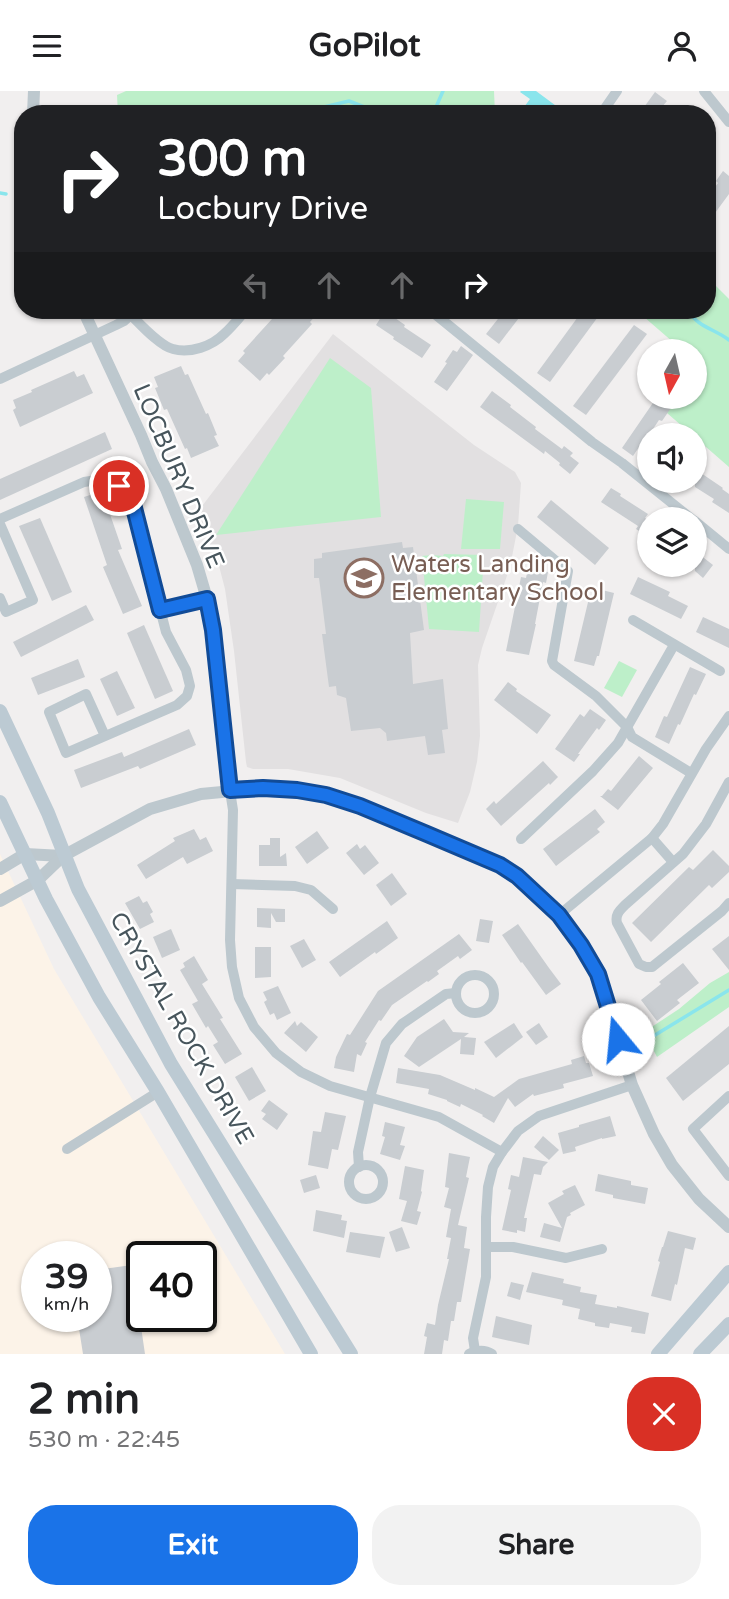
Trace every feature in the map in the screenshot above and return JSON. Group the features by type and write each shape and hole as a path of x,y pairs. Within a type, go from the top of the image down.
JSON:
{"main road":[{"name":"CRYSTAL ROCK DRIVE","path":"0,711 48,813 78,889 171,1064 351,1354"},
{"path":"0,801 46,899 99,997 311,1354"},
{"path":"658,1354 729,1272"},
{"path":"700,1354 729,1324"}],"street":[{"path":"704,91 715,105"},
{"path":"716,106 729,122"},
{"name":"LOCBURY DRIVE","path":"87,319 197,565 213,630 230,790"},
{"path":"0,379 126,319"},
{"path":"139,319 159,341 173,349 190,350 203,347 224,335 238,319"},
{"path":"441,319 677,507"},
{"path":"0,519 84,482 98,479 110,481 128,493 166,632 186,670 190,686 187,696 177,705 66,753 49,712 86,694 105,736"},
{"path":"0,524 33,600 6,612 0,598"},
{"path":"518,529 568,571 552,661 554,665 596,696 632,737 691,773"},
{"path":"707,531 729,549"},
{"path":"160,610 207,599"},
{"path":"633,620 720,671"},
{"path":"521,839 593,771 618,743 674,645"},
{"path":"559,915 652,838 729,716"},
{"path":"729,782 706,824 682,854 625,905 616,917 639,964 652,967 729,903"},
{"path":"0,901 38,880 64,856 150,809 201,794 230,790 263,788 326,795 360,806 500,865 517,876 559,915 581,945 598,974 632,1084 654,1134 672,1165 699,1199 729,1227"},
{"path":"230,790 233,810 230,940 232,967 239,998 254,1027 276,1053 301,1072 330,1086 439,1117 502,1152"},
{"path":"652,838 673,862"},
{"path":"0,869 25,855 64,856"},
{"path":"232,884 295,886 311,890 333,909"},
{"path":"359,1167 358,1152 386,1043 402,1024 446,994 456,993"},
{"path":"492,1354 483,1350 472,1352 472,1338 485,1277 488,1187 493,1167 518,1132 539,1116 632,1084"},
{"path":"67,1149 158,1093"},
{"path":"729,1095 693,1129 729,1176"},
{"path":"486,1247 513,1247 566,1258 602,1249"}],"shaded area":[{"name":"Waters Landing Elementary School","path":"333,334 474,445 515,472 521,483 518,526 510,567 478,665 480,736 477,762 470,792 458,823 340,778 288,769 247,767 225,589 218,562 196,514"},
{"path":"0,854 54,969 285,1354 0,1354"}],"green space":[{"path":"126,91 494,91 495,105 118,105 117,95"},
{"path":"716,286 729,299 729,467 707,448 707,423 678,423 667,413 668,409 707,409 707,339 669,339 646,319 716,319"},
{"path":"330,358 371,388 381,517 216,535"},
{"path":"466,499 504,502 500,549 461,549"},
{"path":"484,555 479,632 429,629 422,556"},
{"path":"619,661 637,670 622,697 604,688"},
{"path":"729,972 729,1007 657,1057 644,1032"}],"water":[{"path":"536,91 555,105 526,105 530,99 520,92"}],"building":[{"path":"655,92 667,101 664,105 646,105"},
{"path":"723,171 729,176 729,194 716,212 718,183 716,181"},
{"path":"272,319 313,319 310,322 312,324 283,356 285,358 260,381 238,361 245,353 243,351"},
{"path":"380,319 396,319 431,345 422,358 376,325"},
{"path":"498,319 518,319 499,344 486,334"},
{"path":"576,319 596,319 550,382 537,373"},
{"path":"634,325 647,334 643,339 637,339 637,347 586,415 573,406"},
{"path":"461,346 473,355 447,391 434,382 453,350 457,352"},
{"path":"181,366 185,375 188,374 206,414 208,413 219,446 191,458 155,388 158,387 154,377"},
{"path":"74,371 77,377 84,374 93,393 20,427 13,410 16,408 13,400"},
{"path":"492,391 536,427 535,429 562,449 564,446 573,453 570,456 579,463 570,474 545,451 544,454 480,407"},
{"path":"649,409 670,409 662,421 639,423"},
{"path":"637,426 637,450 633,456 622,448"},
{"path":"105,432 112,449 0,500 0,479"},
{"path":"707,477 729,494 729,513 712,502 714,499 704,493 707,493"},
{"path":"611,488 621,494 620,496 637,507 637,525 601,502"},
{"path":"102,491 122,549 118,550 142,606 123,614 103,567 107,565 84,497"},
{"path":"551,500 609,548 595,565 537,517"},
{"path":"40,518 72,592 52,601 19,526"},
{"path":"402,542 403,548 413,547 424,630 410,633 413,684 443,679 448,729 442,730 445,753 428,755 425,736 387,741 386,733 380,728 351,731 346,698 337,695 336,686 329,687 322,634 326,634 319,578 314,578 314,559 322,558 322,553"},
{"path":"707,560 713,565 707,573"},
{"path":"528,568 548,572 546,583 543,582 529,655 506,651 521,577 526,578"},
{"path":"638,577 670,592 668,596 688,606 681,619 630,594"},
{"path":"594,588 614,593 599,656 594,666 574,661 589,598 592,599"},
{"path":"86,605 94,620 21,657 13,642"},
{"path":"703,617 729,629 729,648 696,632"},
{"path":"144,625 173,691 155,699 127,633"},
{"path":"78,659 85,677 38,695 31,678"},
{"path":"690,667 706,674 669,744 655,737"},
{"path":"117,671 135,708 117,716 100,679"},
{"path":"508,682 516,691 551,715 537,734 494,700"},
{"path":"590,709 606,720 599,730 597,728 574,762 555,749 580,714 584,717"},
{"path":"189,729 196,745 140,769 138,766 81,788 74,770 122,752 124,757"},
{"path":"639,756 653,768 618,810 600,796 608,789 611,791"},
{"path":"543,761 558,777 501,826 486,809 494,801 496,804"},
{"path":"595,809 605,822 597,829 600,832 556,866 543,849"},
{"path":"194,829 200,840 206,837 213,851 187,864 183,857 146,879 137,865 175,841 173,838"},
{"path":"317,831 329,848 307,864 295,847"},
{"path":"270,838 280,838 280,857 286,853 287,866 259,866 259,845 270,845"},
{"path":"357,844 360,849 365,845 379,863 364,875 346,853"},
{"path":"713,850 729,866 729,872 712,888 709,885 651,942 632,923 689,867 693,870"},
{"path":"392,873 407,894 391,906 376,885"},
{"path":"139,896 143,903 147,901 153,912 150,914 154,922 140,929 125,903"},
{"path":"257,908 285,909 285,922 276,922 271,913 271,928 257,927"},
{"path":"480,919 493,921 489,943 476,941"},
{"path":"387,921 398,938 340,977 329,962"},
{"path":"518,924 561,984 546,995 502,935"},
{"path":"171,929 180,950 162,958 153,937"},
{"path":"459,934 472,950 460,959 458,956 437,971 439,974 392,1005 365,1042 367,1043 361,1056 357,1054 354,1072 334,1068 347,1034 350,1035 378,991"},
{"path":"729,936 729,970 712,949"},
{"path":"304,939 316,960 302,968 290,946"},
{"path":"255,947 271,947 271,977 255,978"},
{"path":"194,956 208,980 202,984 242,1054 225,1064 213,1045 218,1042 192,1004 198,1001 180,970 185,967 183,963"},
{"path":"683,963 699,983 677,1000 680,1003 657,1021 641,1000"},
{"path":"278,986 291,1013 277,1020 274,1013 270,1015 263,992"},
{"path":"444,1019 453,1032 469,1033 464,1037 476,1038 474,1055 460,1054 461,1039 419,1067 404,1056 417,1037"},
{"path":"295,1021 297,1026 301,1022 318,1037 306,1052 284,1033"},
{"path":"514,1023 523,1037 496,1058 484,1042"},
{"path":"539,1023 548,1037 536,1045 526,1032"},
{"path":"729,1026 729,1064 683,1101 666,1078"},
{"path":"584,1056 593,1076 563,1084 564,1088 534,1096 533,1094 515,1107 508,1098 494,1123 461,1104 460,1107 428,1094 429,1089 396,1083 398,1068 440,1075 494,1097 519,1079 572,1064 571,1060"},
{"path":"252,1067 266,1091 249,1101 235,1077"},
{"path":"269,1100 288,1114 277,1130 262,1119 266,1114 261,1111"},
{"path":"325,1112 346,1116 338,1150 332,1149 328,1169 308,1165 313,1131 321,1132"},
{"path":"610,1116 616,1136 575,1147 576,1151 563,1154 558,1133"},
{"path":"385,1122 405,1127 400,1145 405,1146 400,1160 380,1154 385,1137 382,1136"},
{"path":"543,1136 559,1150 549,1160 534,1147"},
{"path":"449,1153 470,1157 466,1177 469,1178 458,1225 467,1227 464,1248 470,1249 461,1302 457,1302 448,1341 444,1340 442,1354 424,1354 427,1323 435,1325 449,1259 451,1238 446,1237 451,1209 444,1207 449,1188 445,1187"},
{"path":"523,1157 548,1162 541,1175 534,1174 524,1218 527,1218 525,1232 517,1230 517,1233 502,1230 511,1190 508,1189 511,1175 519,1177"},
{"path":"405,1166 424,1170 417,1211 421,1212 417,1225 401,1221 407,1201 399,1199"},
{"path":"598,1174 631,1181 631,1185 648,1188 645,1204 613,1198 613,1195 595,1191"},
{"path":"316,1175 320,1188 304,1193 300,1180"},
{"path":"575,1185 585,1205 567,1217 560,1242 540,1237 544,1223 562,1228 548,1203 564,1194 562,1191"},
{"path":"316,1210 342,1215 341,1220 347,1221 344,1238 313,1231"},
{"path":"402,1227 410,1248 396,1252 389,1232"},
{"path":"668,1231 696,1238 693,1250 685,1248 671,1301 651,1296"},
{"path":"350,1232 385,1237 380,1258 346,1252"},
{"path":"126,1266 126,1332 142,1332 145,1354 83,1354 80,1332 112,1332 112,1268"},
{"path":"532,1272 564,1279 563,1283 581,1287 580,1292 597,1295 595,1304 649,1313 645,1334 631,1332 632,1327 610,1323 609,1328 595,1326 595,1323 578,1319 580,1309 562,1305 563,1300 526,1292"},
{"path":"511,1282 524,1285 520,1300 507,1296"},
{"path":"496,1316 532,1325 529,1345 492,1337"}],"waterway":[{"path":"437,105 443,91"},
{"path":"332,105 349,101 359,105"},
{"path":"0,193 6,194"},
{"path":"695,319 729,340"},
{"path":"642,1043 729,990"}],"place":[{"name":"Waters Landing Elementary School","path":"364,578"}],"route":[{"path":"119,486 128,493 133,504 160,610 207,599 213,630 230,790 263,788 326,795 360,806 500,865 548,903 581,945 598,974 618,1039"}]}
